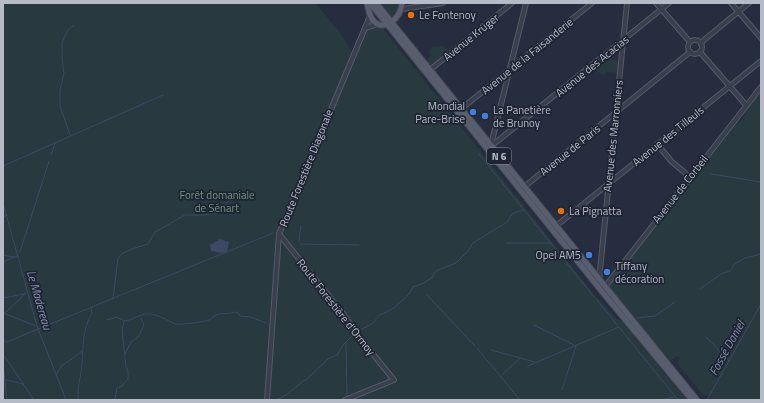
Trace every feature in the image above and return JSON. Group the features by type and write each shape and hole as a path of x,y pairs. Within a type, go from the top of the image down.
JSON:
{"main road":[{"name":"N 6","path":"376,3 390,23 590,272 599,280 697,400"},
{"path":"367,4 370,16 378,24 390,23 399,16 402,9 402,3"},
{"name":"N 6","path":"367,4 390,23 492,144 524,187 556,226 590,272 604,294 692,400"}],"street":[{"path":"402,9 443,3"},
{"name":"Avenue Krüger","path":"430,70 512,3"},
{"path":"492,144 526,3"},
{"name":"Avenue de la Faisanderie","path":"461,109 592,3"},
{"name":"Avenue des Marronniers","path":"599,280 626,3"},
{"path":"656,3 690,42"},
{"name":"Avenue des Acacias","path":"492,144 669,3"},
{"path":"731,3 761,38"},
{"path":"700,52 702,44 749,3"},
{"name":"Route Forestière Diagonale","path":"267,400 279,234 370,16"},
{"path":"366,28 378,24"},
{"path":"690,42 696,40 702,44"},
{"path":"690,42 688,46 690,52 694,54 700,52"},
{"name":"Avenue de Paris","path":"524,187 690,52"},
{"path":"700,52 746,105"},
{"name":"Avenue des Tilleuls","path":"556,226 761,61"},
{"name":"Avenue de Corbeil","path":"604,287 761,86"},
{"path":"657,144 672,162 690,177"},
{"name":"Route Forestière d'Ormoy","path":"279,234 394,380 345,400"},
{"path":"590,272 600,270"},
{"path":"604,287 604,294"}],"green space":[{"name":"Forêt domaniale de Sénart","path":"3,3 318,3 317,5 340,33 352,52 364,25 370,29 382,27 594,294 617,319 623,322 687,400 3,400"},
{"path":"379,3 400,3 400,10 392,19"},
{"path":"443,46 449,51 448,54 441,61 430,66 427,61 431,55 429,52 432,47"},
{"path":"611,52 611,58 619,62 617,73 607,72 604,76 593,67"},
{"path":"761,90 761,400 711,400 710,396 703,395 677,363 680,358 677,356 670,361 609,286 738,121 740,122 746,114 744,112"}],"water":[{"path":"220,239 229,242 227,251 223,253 211,251 210,245"}],"waterway":[{"path":"70,135 60,106 60,91 64,73 62,42 68,30 74,25"},
{"path":"3,166 163,95"},
{"path":"51,155 55,143"},
{"path":"479,154 594,297"},
{"path":"20,252 49,161"},
{"path":"711,174 761,182"},
{"path":"113,299 118,258 123,253 148,244 155,232 185,215 218,213 228,201 234,200 242,195"},
{"name":"Le Madereau","path":"3,203 37,326 66,400"},
{"path":"358,331 372,324 380,315 394,308 409,294 413,287 424,283 433,277 433,274 438,270 456,263 468,251 473,243 507,222 513,213 524,210"},
{"name":"Le Madereau","path":"3,218 6,215"},
{"path":"299,241 301,226"},
{"path":"3,340 7,342 273,233"},
{"path":"507,243 550,243"},
{"path":"300,244 359,245"},
{"path":"700,289 721,274 730,271 735,264 745,258 761,254"},
{"path":"3,255 14,257"},
{"path":"3,262 17,256"},
{"path":"3,315 27,292"},
{"path":"3,298 24,294"},
{"path":"427,295 475,346"},
{"path":"597,300 678,400"},
{"path":"636,318 655,316 675,302"},
{"name":"Fossé Daniel","path":"707,400 761,304"},
{"path":"78,400 84,337 87,324 92,313 91,308"},
{"path":"124,321 149,314 175,324 187,324 206,321 218,314 234,312 238,313 240,316 250,317 266,323"},
{"path":"3,313 36,326"},
{"path":"107,320 117,317 124,321 122,330 128,379 122,386 117,388 115,400"},
{"path":"125,354 131,342 138,337 144,325 141,318"},
{"path":"534,325 576,346 562,390"},
{"path":"528,366 619,327"},
{"path":"290,392 306,380 328,359 337,355 343,345 355,333"},
{"path":"706,337 729,361"},
{"path":"346,343 347,397"},
{"path":"477,348 520,400"},
{"path":"491,350 535,362"},
{"path":"56,375 62,365 82,351"},
{"path":"3,354 34,400"},
{"path":"502,375 520,358"},
{"path":"3,363 7,400"},
{"path":"371,387 388,381 388,377"},
{"path":"3,379 23,384"},
{"path":"277,400 289,393"},
{"path":"661,400 674,397"},
{"path":"340,400 344,398"}],"place":[{"name":"Le Fontenoy","path":"411,15"},
{"name":"Mondial Pare-Brise","path":"473,112"},
{"name":"La Panetière de Brunoy","path":"485,116"},
{"name":"La Pignatta","path":"561,211"},
{"name":"Opel AM5","path":"589,255"},
{"name":"Tiffany décoration","path":"607,272"}]}
